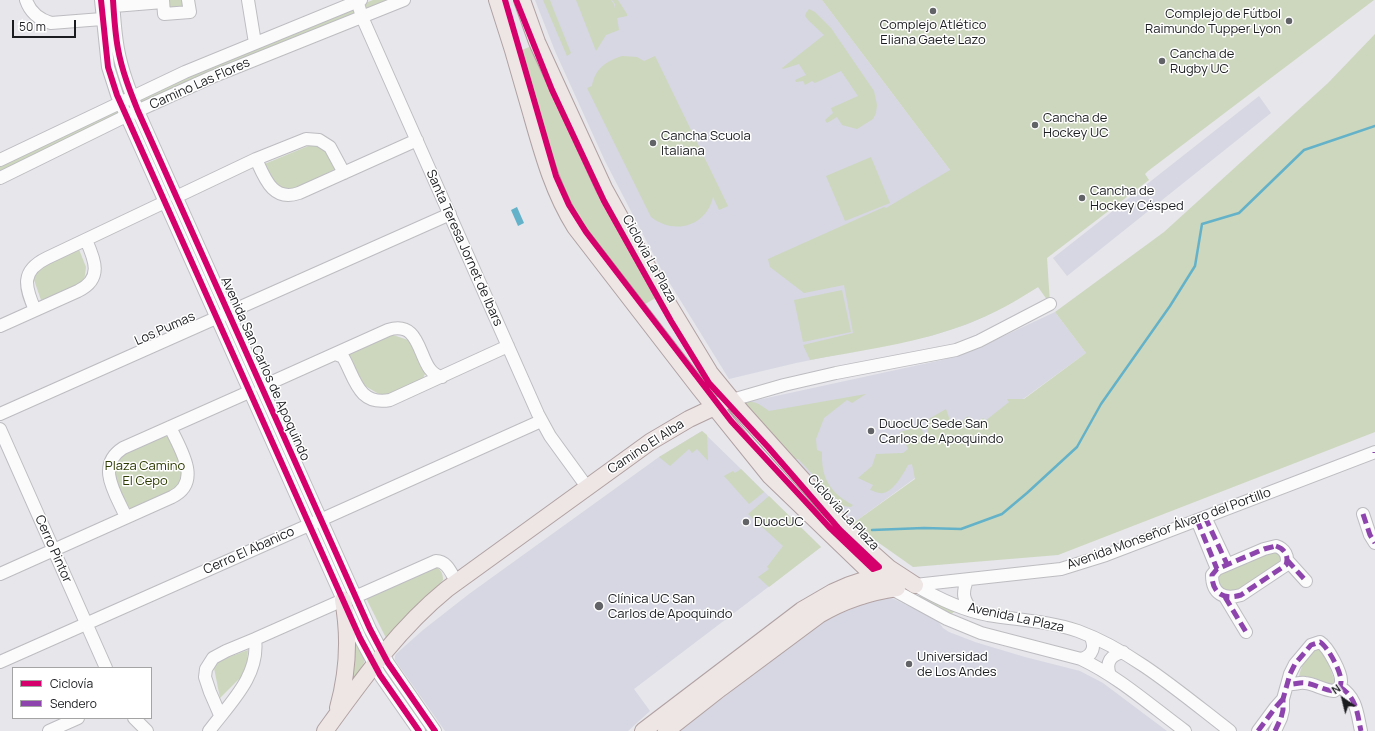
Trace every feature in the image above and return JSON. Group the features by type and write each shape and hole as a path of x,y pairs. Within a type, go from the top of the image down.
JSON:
{"main road":[{"name":"Avenida La Plaza","path":"497,0 545,162 561,201 581,235 713,407 770,476 876,578 892,589"},
{"name":"Avenida La Plaza","path":"522,0 537,42 598,174 667,302 710,373 732,400 853,536 877,559 915,585"},
{"path":"513,51 525,42 537,42"},
{"path":"644,317 652,319 660,317 665,310 667,302"},
{"name":"Camino El Alba","path":"325,731 378,659 412,620 456,582 660,436 713,407 732,400"},
{"path":"644,731 802,610 833,592 855,583 896,573"},
{"name":"Avenida Monseñor Álvaro del Portillo","path":"666,731 733,679 819,615 835,605 875,592 915,585"},
{"path":"336,715 347,663 349,599"}],"street":[{"path":"26,0 35,15 50,24 102,19"},
{"name":"Avenida San Carlos de Apoquindo","path":"101,0 108,67 112,83 126,116 309,525 349,599 378,659 419,731"},
{"path":"113,3 163,1 164,14 190,12 188,0"},
{"path":"248,0 255,42"},
{"name":"Camino Las Flores","path":"0,178 126,116 212,77 404,0"},
{"name":"Camino Las Flores","path":"0,160 185,72 358,1"},
{"name":"Santa Teresa Jornet de Ibars","path":"358,1 362,17 541,421 587,487"},
{"name":"Avenida San Carlos de Apoquindo","path":"113,3 118,48 132,96 321,520 349,599"},
{"path":"176,196 256,159 300,141 312,139 323,142 330,147 344,173"},
{"path":"256,159 269,185 277,192 286,195 300,193 417,140"},
{"path":"35,310 26,287 32,268 41,260 165,202"},
{"name":"Los Pumas","path":"0,414 450,214"},
{"path":"0,326 83,289 90,283 95,273 95,262 86,240"},
{"name":"Camino El Alba","path":"732,400 792,383 956,350 979,341 1050,304"},
{"path":"261,387 388,330 401,329 413,335 431,371 442,377"},
{"path":"335,354 343,357 358,389 365,396 379,401 390,400 508,346"},
{"path":"126,517 109,477 108,468 112,459 119,451 249,392"},
{"name":"Cerro El Abanico","path":"0,662 541,421"},
{"path":"0,574 176,495 185,485 188,475 187,465 170,427"},
{"name":"Cerro Pintor","path":"0,429 106,667"},
{"name":"Avenida Monseñor Álvaro del Portillo","path":"915,585 1061,569 1106,555 1375,452"},
{"path":"1363,514 1370,535 1375,543"},
{"path":"1201,519 1222,567"},
{"path":"1225,597 1241,595 1281,569 1286,565 1286,554 1281,548 1276,546 1264,549 1222,567 1212,575 1213,586 1225,597 1246,632"},
{"path":"1287,560 1306,581"},
{"path":"220,715 206,681 205,673 213,658 221,653 436,561 441,561 445,564 456,582"},
{"path":"967,580 963,594 972,611"},
{"name":"Avenida La Plaza","path":"915,585 930,594 972,611 987,615 1048,623 1069,628 1090,636 1123,652 1230,731"},
{"name":"Avenida La Plaza","path":"892,589 947,619 981,633 1081,659 1110,675 1185,731"},
{"path":"947,619 954,614 960,606"},
{"path":"1081,659 1087,657 1091,653 1093,641 1090,636"},
{"path":"208,731 240,690 250,674 256,658 256,639"},
{"path":"1275,731 1282,718 1283,699 1290,674 1295,664 1311,645 1320,642 1324,645 1332,656 1342,682 1340,687 1334,691 1304,683 1288,684"},
{"path":"1110,675 1108,670 1110,660 1113,656 1123,652"},
{"name":"Avenida San Carlos de Apoquindo","path":"378,659 393,671 435,731"},
{"path":"1340,687 1351,696 1355,704 1361,731"},
{"path":"1258,731 1274,708 1283,699"},
{"path":"49,731 76,719"},
{"path":"135,719 147,731"}],"shaded area":[{"path":"535,0 822,0 1038,287 986,316 968,324 931,336 796,363 729,379 661,269 605,161 555,51"},
{"path":"1259,96 1271,113 1067,276 1053,258"},
{"name":"DuocUC Sede San Carlos de Apoquindo","path":"1055,312 1086,353 852,524 739,404 942,360 978,348"},
{"name":"Clínica UC San Carlos de Apoquindo","path":"702,431 821,547 634,689 650,711 628,731 445,731 395,660 396,654 423,630 469,594 659,457"},
{"name":"Universidad de Los Andes","path":"890,597 937,620 943,628 949,632 975,642 1025,657 1080,671 1103,683 1167,731 677,731 827,619 861,605"}],"green space":[{"path":"166,0 185,0 186,10 167,11"},
{"path":"373,0 397,0 0,173 0,166 115,110 227,59"},
{"path":"543,0 550,0 571,53 567,56"},
{"path":"576,0 611,0 615,9 615,4 612,0 618,0 627,14 627,16 617,18 619,30 606,35 596,51"},
{"path":"822,0 1374,0 1148,171 1145,174 1149,180 1047,258 1050,304 1038,287 996,312 950,330 898,344 810,360 803,345 853,333 844,285 804,293 770,267 768,259 884,207 886,208 950,170"},
{"path":"809,9 815,12 831,28 874,91 877,105 876,113 873,119 857,129 842,125 837,117 827,123 825,120 833,113 831,108 858,96 841,71 815,83 812,81 805,85 803,81 796,82 795,80 806,75 799,64 783,69 782,68 824,35 805,16"},
{"path":"1375,34 1375,432 1058,555 913,567 852,524 915,479 912,464 908,465 894,486 887,492 878,493 870,490 873,485 858,478 872,466 876,454 903,453 908,449 900,432 921,426 925,439 928,439 927,420 946,409 953,429 968,416 971,423 984,418 985,421 1009,402 1007,399 1024,399 1086,353 1055,312 1164,232 1328,83"},
{"path":"534,45 657,297 642,306 586,232 556,176 522,50"},
{"path":"622,56 637,57 644,61 655,56 728,206 719,210 713,197 704,215 688,225 669,226 660,223 651,217 587,88 592,86 593,80 602,66 611,60"},
{"path":"138,121 222,310 220,312 134,123"},
{"path":"313,144 328,150 337,168 287,193 276,189 262,165"},
{"path":"871,157 890,203 845,221 826,176"},
{"path":"78,247 86,267 84,282 42,303 33,277 42,264"},
{"path":"842,290 851,332 803,342 794,300"},
{"path":"226,319 314,516 312,518 224,320"},
{"path":"393,335 408,340 426,372 423,378 384,397 365,386 347,353"},
{"path":"866,394 852,403 847,400 824,418 816,439 817,450 822,452 823,470 828,484 838,495 853,505 851,507 843,506 798,459 787,459 739,404 752,402 769,411"},
{"path":"702,431 707,435 708,461 697,449 692,453 689,449 670,466 659,457"},
{"name":"Plaza Camino El Cepo","path":"161,436 166,436 170,439 184,470 182,481 176,490 132,510 125,504 112,472 115,460 125,451"},
{"path":"741,469 764,492 749,504 724,476 733,471 735,473"},
{"path":"769,496 821,547 769,587 758,577 769,569 767,567 783,546 748,514"},
{"path":"318,526 375,650 373,651 371,650 316,527"},
{"path":"1271,551 1280,551 1285,560 1235,593 1224,592 1215,580 1220,572"},
{"path":"432,566 440,571 443,580 388,642 366,598"},
{"path":"922,595 955,611 950,615 915,597"},
{"path":"353,638 356,639 363,652 364,660 361,668 352,680 350,679"},
{"path":"1314,649 1323,650 1336,684 1332,688 1312,678 1299,676 1304,661"},
{"path":"248,650 246,672 220,698 213,663"},
{"path":"387,671 429,731 423,731 384,675"}],"water":[{"path":"517,207 524,223 518,226 511,210"}],"waterway":[{"path":"872,530 924,528 961,529 1002,514 1077,447 1101,404 1170,306 1195,266 1202,224 1239,213 1304,150 1375,126"}],"marked path":[{"path":"1363,514 1370,535 1375,543"},
{"path":"1205,517 1227,564"},
{"path":"1197,520 1217,569"},
{"path":"1276,546 1286,553 1286,565 1241,595 1229,597 1224,596 1214,587 1212,575 1217,569 1264,549 1276,546"},
{"path":"1287,560 1306,581"},
{"path":"1225,597 1246,632"},
{"path":"1275,731 1281,718 1283,699 1290,674 1295,664 1311,645 1320,642 1327,649 1334,660 1341,678 1339,688 1334,691 1305,683 1288,684"},
{"path":"1340,687 1346,691 1353,701 1361,731"},
{"path":"1258,731 1283,699"}],"cycle path":[{"path":"101,0 108,67 117,95 360,638 380,675 419,731"},
{"path":"113,0 115,31 120,57 126,81 138,111 370,629 388,663 435,731"},
{"name":"Ciclovia La Plaza","path":"505,0 556,176 569,205 586,232 731,421 829,527 873,569 879,567 840,530 768,447 709,383 671,321 604,201 552,90 516,0"}],"place":[{"name":"Complejo Atlético Eliana Gaete Lazo","path":"933,11"},
{"name":"Complejo de Fútbol Raimundo Tupper Lyon","path":"1289,21"},
{"name":"Cancha de Rugby UC","path":"1162,61"},
{"name":"Cancha de Hockey UC","path":"1035,125"},
{"name":"Cancha Scuola Italiana","path":"653,143"},
{"name":"Cancha de Hockey Césped","path":"1082,198"},
{"name":"DuocUC Sede San Carlos de Apoquindo","path":"871,431"},
{"name":"DuocUC","path":"746,522"},
{"name":"Clínica UC San Carlos de Apoquindo","path":"599,606"},
{"name":"Universidad de Los Andes","path":"909,664"}]}
